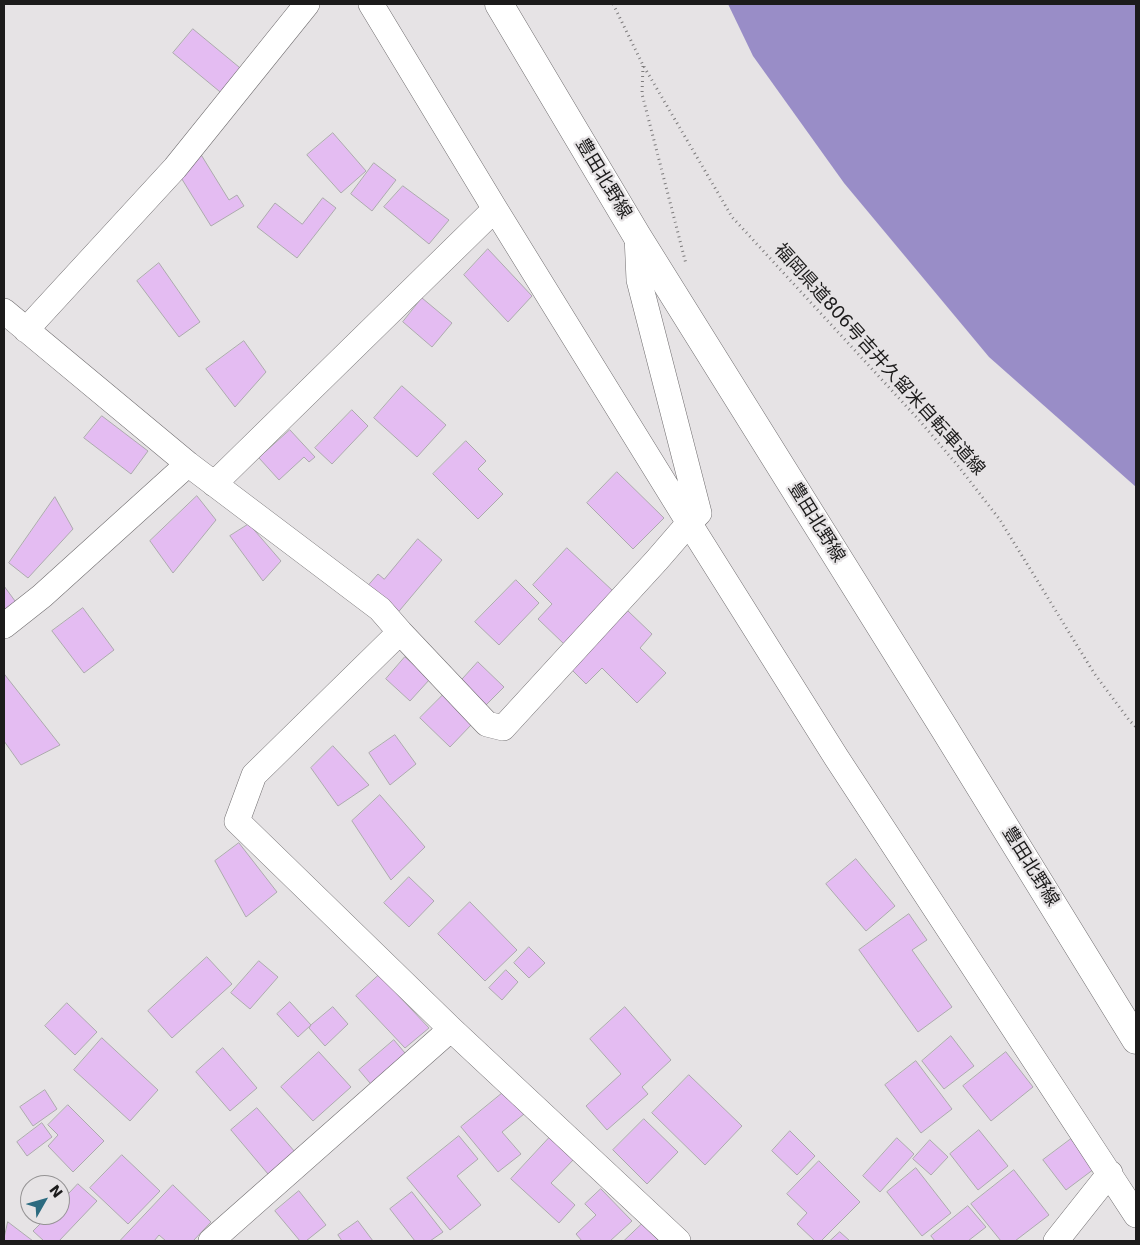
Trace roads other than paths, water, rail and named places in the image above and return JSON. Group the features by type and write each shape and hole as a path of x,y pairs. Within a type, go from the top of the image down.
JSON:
{"main road":[{"name":"豊田北野線","path":"499,4 637,236 1136,1040"}],"street":[{"path":"26,330 175,168 307,4"},
{"path":"371,4 495,209 836,757 1136,1215"},
{"path":"214,484 495,209"},
{"path":"4,311 188,464 380,609 487,724 503,728 699,513 639,280 637,236"},
{"path":"4,626 42,596 188,464"},
{"path":"400,632 254,775 237,821 451,1029 678,1241"},
{"path":"211,1241 451,1029"},
{"path":"1110,1174 1136,1194"},
{"path":"1056,1241 1110,1174"}]}
